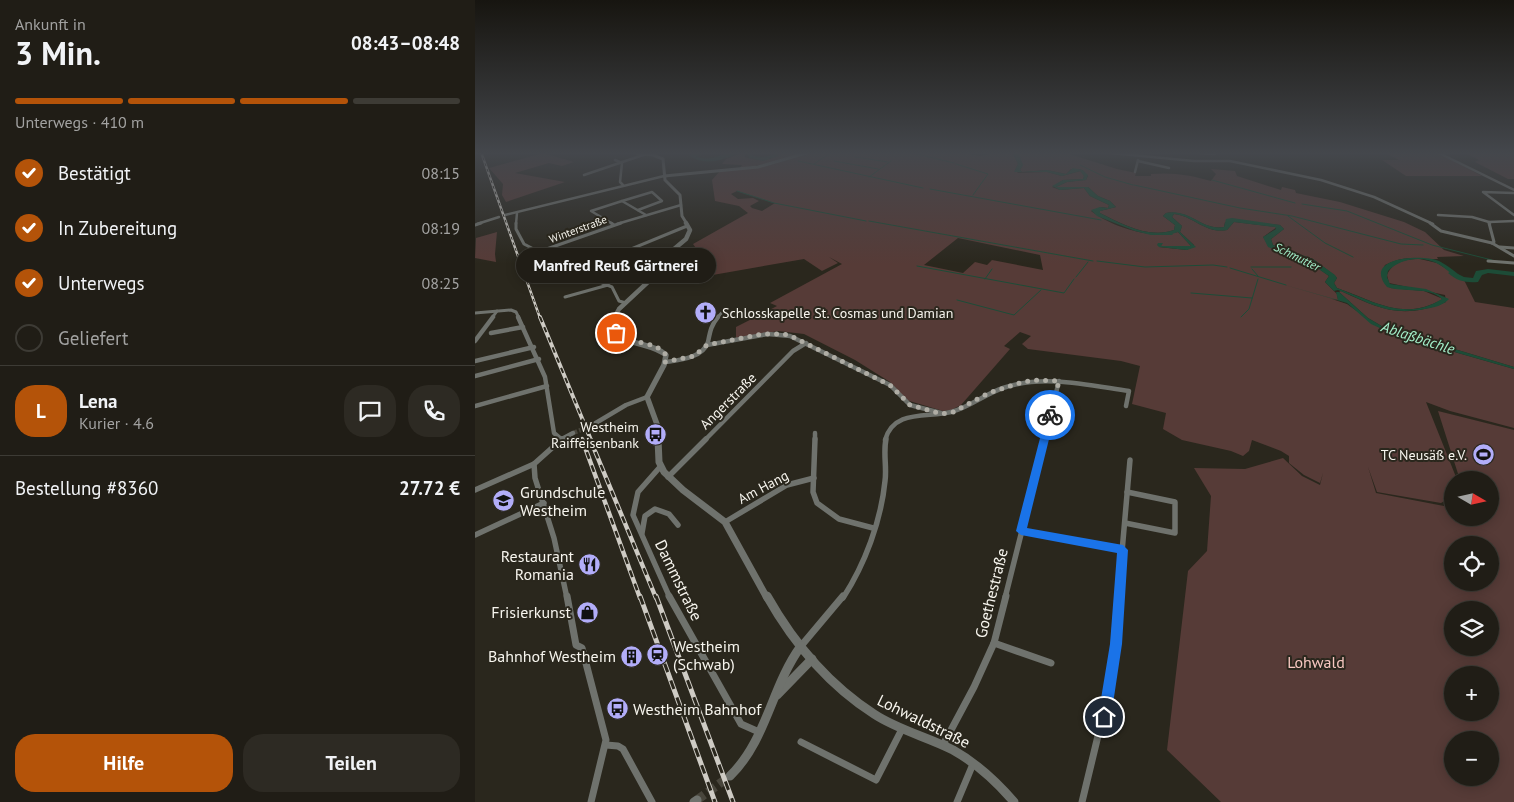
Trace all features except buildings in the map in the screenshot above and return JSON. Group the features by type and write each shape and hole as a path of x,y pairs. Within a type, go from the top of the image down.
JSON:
{"street":[{"path":"505,216 606,189"},
{"path":"589,427 626,405 647,397 665,362 666,355 661,350 625,339 613,330 611,324 613,316 649,281 661,260 688,237 690,230 682,216 680,194 675,189"},
{"path":"1350,189 1374,197 1432,224 1441,231 1492,243 1514,256"},
{"path":"591,211 652,192 662,201 637,210"},
{"path":"1514,192 1483,192 1483,194 1514,215"},
{"path":"622,201 646,215"},
{"name":"Winterstraße","path":"538,252 614,225 681,205"},
{"path":"585,208 614,225"},
{"path":"517,213 518,236 524,244 575,272 608,285 615,290 619,301 626,303"},
{"path":"1438,214 1472,217 1489,222 1514,221"},
{"path":"475,225 499,217"},
{"path":"1489,222 1494,242 1492,243"},
{"path":"575,272 687,226"},
{"path":"1498,247 1514,248"},
{"path":"1488,261 1514,263"},
{"path":"565,296 608,285"},
{"path":"707,345 711,325 726,308"},
{"path":"475,341 497,311"},
{"path":"475,313 515,311 539,359 547,386 554,433 561,439"},
{"path":"491,333 523,327"},
{"path":"665,362 694,356 707,345 778,333 806,343 890,385 910,405 942,414"},
{"name":"Angerstraße","path":"668,477 793,351 806,343"},
{"path":"475,361 534,347"},
{"path":"475,376 539,359"},
{"path":"730,776 741,766 761,732 776,696 785,667 849,589 859,569 873,528 885,482 884,446 888,431 906,418 953,412 989,393 1033,380 1059,381 1129,391 1126,406"},
{"name":"Goethestraße","path":"943,746 974,687 994,643 1059,381"},
{"path":"475,406 547,386"},
{"path":"647,397 657,427 661,467 668,477 725,522"},
{"path":"475,490 534,464 561,439 573,433"},
{"path":"815,433 813,494 823,508 843,520 873,528"},
{"path":"1082,802 1098,743 1111,682 1130,460"},
{"path":"534,464 534,474 562,570 569,602 566,608 574,638 576,645 582,648 601,714 606,745 591,802"},
{"name":"Dammstraße","path":"661,467 644,484 633,506 633,518 657,572 741,724 746,728 761,732"},
{"name":"Am Hang","path":"725,522 787,485 814,478"},
{"path":"1125,523 1175,533 1175,502 1127,492"},
{"path":"475,535 544,503"},
{"name":"Dammstraße","path":"641,533 645,516 655,509 666,511 673,516 679,525"},
{"name":"Lohwaldstraße","path":"725,522 776,613 801,646 837,687 852,700 902,729 943,746 974,763 995,779 1014,802"},
{"path":"1021,531 1123,550"},
{"path":"994,643 1051,663"},
{"path":"776,696 812,658"},
{"path":"801,742 876,780 902,729"},
{"path":"606,745 618,746 623,749 652,802"},
{"path":"957,802 974,763"}],"green space":[{"path":"503,189 543,189 506,202 502,195"},
{"name":"Lohwald","path":"713,189 1085,189 1090,196 1109,205 1108,208 1101,207 1091,211 1100,217 1121,227 1144,233 1167,234 1178,232 1191,246 1161,246 1162,243 1159,247 1187,250 1194,245 1180,232 1182,226 1172,217 1174,214 1181,215 1219,231 1227,230 1234,222 1277,227 1263,237 1272,249 1315,266 1329,276 1325,282 1337,294 1338,300 1332,299 1347,304 1383,330 1514,369 1514,428 1450,411 1426,402 1453,471 1444,471 1444,502 1441,503 1377,492 1368,467 1376,493 1444,506 1444,526 1499,526 1499,471 1457,471 1438,411 1514,430 1514,802 1221,802 1167,750 1188,571 1207,551 1211,496 1194,468 1245,469 1283,458 1302,476 1320,485 1323,473 1320,483 1304,475 1289,463 1289,456 1252,440 1249,451 1243,456 1231,451 1182,440 1163,429 1166,413 1132,404 1140,366 1121,361 1028,349 1022,344 1031,336 1020,332 1004,346 1010,349 961,405 951,410 943,411 906,400 890,382 855,360 804,334 778,331 736,339 736,327 777,306 770,303 842,264 829,257 838,263 822,271 804,259 707,276 707,264 693,244 748,213 739,206 715,201","holes":["737,191 775,203 762,211 750,206 759,201 753,198 738,199 731,194","958,238 1040,255 1043,270 992,260 987,265 975,262 963,273 924,265"]},
{"path":"1091,189 1293,189 1296,193 1340,202 1404,222 1425,232 1444,250 1464,256 1437,257 1438,259 1405,259 1385,265 1383,278 1385,283 1391,288 1424,291 1443,299 1428,306 1401,309 1376,303 1337,288 1334,283 1337,278 1313,259 1273,245 1271,239 1284,229 1280,225 1242,221 1225,222 1224,227 1216,227 1209,226 1183,214 1166,213 1163,216 1175,225 1174,230 1155,233 1136,229 1100,213 1100,211 1116,207 1110,201 1098,196"},
{"path":"497,232 496,262 475,258 476,238"},
{"path":"1420,259 1437,263 1464,280 1475,302 1514,308 1514,367 1385,328 1368,318 1339,292 1341,291 1368,303 1392,310 1417,310 1446,302 1445,295 1389,283 1387,275 1393,267 1405,260"}],"water":[{"path":"1085,189 1091,189 1098,196 1110,201 1116,207 1100,211 1100,213 1126,226 1155,233 1174,230 1175,225 1163,216 1166,213 1174,212 1216,227 1224,227 1226,219 1232,218 1280,225 1284,229 1271,239 1273,245 1313,259 1335,275 1337,278 1334,283 1337,288 1389,307 1415,309 1428,306 1442,299 1430,292 1387,287 1381,277 1382,269 1397,260 1420,258 1439,261 1464,280 1440,265 1427,260 1412,259 1399,263 1388,271 1387,277 1390,284 1426,289 1449,299 1435,307 1411,311 1379,307 1338,290 1334,291 1325,282 1329,276 1311,264 1268,247 1263,237 1276,229 1275,227 1234,222 1227,230 1219,231 1181,215 1174,214 1172,217 1182,226 1180,232 1196,247 1187,250 1159,247 1158,243 1163,243 1161,246 1191,246 1178,232 1173,235 1151,235 1135,231 1097,216 1091,210 1100,207 1108,208 1109,205 1090,196"},
{"name":"Ablaßbächle","path":"1285,285 1338,300 1336,292 1339,292 1368,318 1385,328 1514,367 1514,369 1395,335 1371,324 1347,303"}],"waterway":[{"path":"932,189 1101,220"},
{"path":"973,195 977,189"},
{"path":"1154,189 1240,208 1292,216 1401,244 1423,245"},
{"path":"1246,189 1295,203"},
{"path":"737,191 774,203 866,221"},
{"path":"1302,204 1347,211 1432,245 1492,260"},
{"path":"1288,216 1325,243 1353,257"},
{"path":"869,221 1093,261"},
{"path":"1097,261 1145,267 1213,265 1227,267"},
{"path":"1076,277 1088,262"},
{"path":"917,266 985,279"},
{"path":"1251,267 1291,267"},
{"path":"1230,268 1286,285"},
{"path":"985,279 992,269"},
{"path":"1252,269 1258,276"},
{"path":"1475,280 1479,273 1488,271 1514,274"},
{"name":"Schmutter","path":"1452,273 1462,279 1473,280"},
{"path":"985,279 1064,293 1074,279"},
{"path":"1241,317 1249,309 1258,279"},
{"path":"957,300 1014,315 1041,290"},
{"path":"1191,293 1252,298"}],"tunnel":[{"path":"573,433 589,427"},
{"path":"697,800 730,776"}],"railway":[{"path":"494,189 540,318"},
{"path":"540,317 591,440"},
{"path":"582,439 640,598"},
{"path":"590,439 656,598"},
{"path":"640,596 715,802"},
{"path":"656,596 733,802"}],"way so far":[{"path":"616,333 629,341 663,351 666,355 665,362 694,356 703,351 707,345 778,333 795,338 890,385 910,405 941,412 942,414 953,412 989,393 1016,384 1041,379 1059,381 1050,415"}],"place":[{"name":"Schlosskapelle St. Cosmas und Damian","path":"706,313"},
{"name":"Manfred Reuß Gärtnerei","path":"616,333"},
{"name":"Westheim Raiffeisenbank","path":"655,435"},
{"name":"TC Neusäß e.V.","path":"1483,455"},
{"name":"Grundschule Westheim","path":"504,501"},
{"name":"Restaurant Romania","path":"590,565"},
{"name":"Frisierkunst","path":"587,612"},
{"name":"Westheim (Schwab)","path":"657,655"},
{"name":"Bahnhof Westheim","path":"632,656"},
{"name":"Westheim Bahnhof","path":"617,709"}],"route":[{"path":"1050,415 1021,531 1123,550 1116,644 1104,717"}]}
